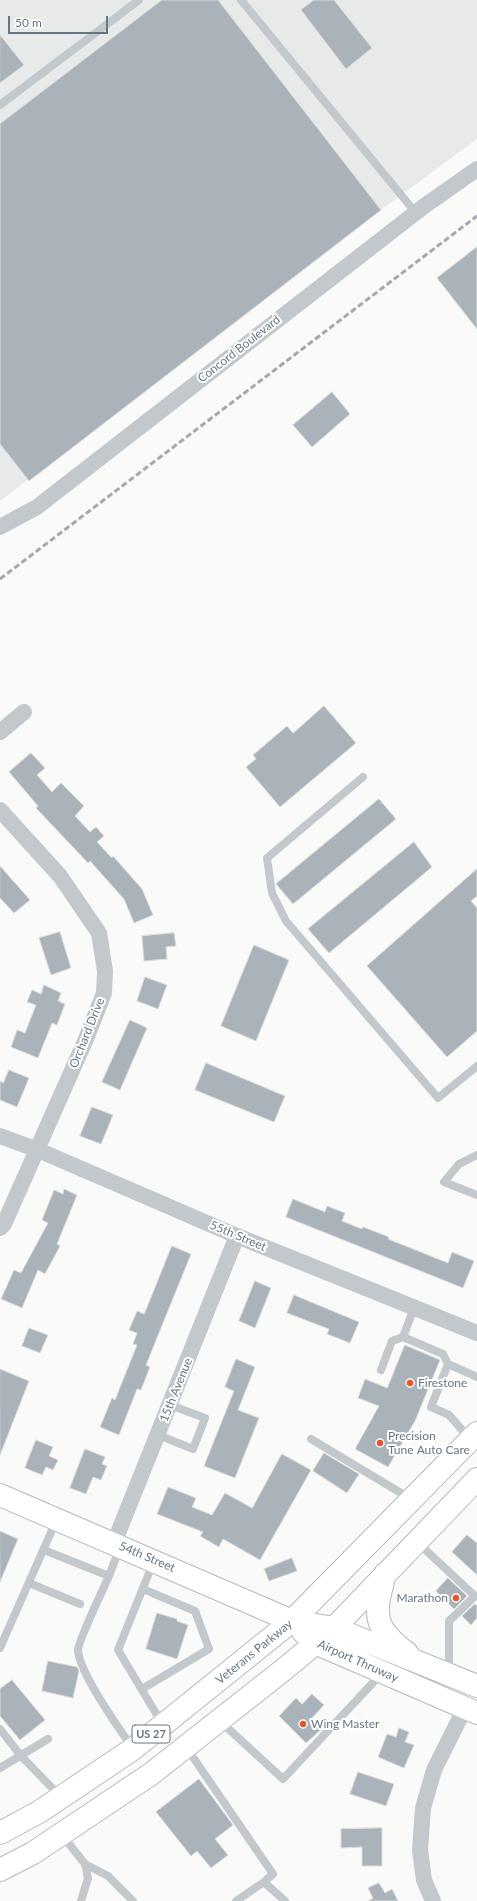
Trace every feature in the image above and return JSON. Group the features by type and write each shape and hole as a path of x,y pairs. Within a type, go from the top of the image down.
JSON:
{"main road":[{"name":"Veterans Parkway","path":"0,1833 61,1797 133,1749 292,1621 474,1436"},
{"name":"US 27","path":"0,1870 33,1853 151,1774 220,1721 334,1628 477,1479"},
{"name":"54th Street","path":"0,1495 154,1560 292,1621"},
{"path":"385,1574 378,1604 379,1620 386,1636 417,1661"},
{"name":"Airport Thruway","path":"292,1621 334,1628 477,1686"},
{"name":"Airport Thruway","path":"292,1621 315,1643 471,1710"}],"street":[{"name":"Concord Boulevard","path":"0,527 37,507 416,213 477,169"},
{"path":"0,732 24,712"},
{"name":"Orchard Drive","path":"0,810 60,876 99,933 105,971 104,992 38,1150 4,1224 0,1228"},
{"name":"55th Street","path":"0,1136 38,1150 237,1236 414,1308 476,1331"},
{"name":"15th Avenue","path":"118,1545 158,1435 237,1236"},
{"path":"433,1901 424,1880 420,1850 424,1808 434,1770 471,1710"}],"lane":[{"path":"0,105 139,0"},
{"path":"241,0 416,213"},
{"path":"363,778 267,858 272,893 286,921 438,1098 477,1066"},
{"path":"477,1154 459,1164 444,1182 477,1195"},
{"path":"403,1337 414,1308"},
{"path":"381,1370 392,1341 403,1337 443,1354 448,1364 477,1377"},
{"path":"448,1364 431,1407 449,1415 474,1436"},
{"path":"158,1435 193,1449 205,1418 170,1405"},
{"path":"311,1439 412,1500"},
{"path":"0,1648 57,1519"},
{"path":"416,1542 475,1596 449,1621 449,1675"},
{"path":"118,1545 109,1576 78,1649 83,1666 110,1717 133,1749"},
{"path":"44,1550 109,1576"},
{"path":"154,1560 118,1650 163,1725"},
{"path":"29,1583 80,1604"},
{"path":"142,1689 209,1649 195,1611 143,1589"},
{"path":"220,1721 283,1779 383,1673"},
{"path":"0,1729 21,1756 61,1797"},
{"path":"0,1768 48,1739"},
{"path":"186,1747 273,1874 236,1901"},
{"path":"62,1834 85,1864 108,1876 133,1901"},
{"path":"81,1901 88,1878 85,1864"},
{"path":"264,1882 285,1901"}],"shaded area":[{"path":"0,0 477,0 477,139 381,210 0,501"}],"building":[{"path":"162,0 218,0 381,210 29,481 0,444 0,124"},
{"path":"314,0 334,0 372,48 346,69 301,10"},
{"path":"0,35 24,65 0,83"},
{"path":"477,247 477,329 437,278"},
{"path":"332,392 350,414 312,447 293,425"},
{"path":"324,706 356,743 280,807 246,767 256,759 253,755 287,726 293,733"},
{"path":"31,753 45,768 37,775 52,792 61,783 84,806 75,816 90,832 96,827 104,836 97,842 112,858 113,856 142,889 153,915 134,923 124,899 90,861 88,863 36,808 38,806 9,772"},
{"path":"379,799 396,819 293,904 276,884"},
{"path":"414,842 432,867 329,953 308,929"},
{"path":"0,866 30,900 14,913 0,898"},
{"path":"477,869 477,896 471,901 477,908 477,1031 447,1057 367,966"},
{"path":"60,932 71,968 51,975 39,938"},
{"path":"174,933 176,946 166,947 167,959 144,961 142,936"},
{"path":"254,945 289,960 256,1041 221,1026"},
{"path":"145,977 167,985 158,1009 137,1001"},
{"path":"44,985 61,993 58,1001 65,1004 57,1025 52,1023 38,1058 11,1047 17,1030 25,1033 36,1005 27,1002 32,990 41,994"},
{"path":"130,1020 147,1028 120,1090 102,1082"},
{"path":"206,1063 285,1096 274,1122 195,1090"},
{"path":"9,1070 29,1078 17,1107 0,1100 0,1081 3,1083"},
{"path":"92,1107 113,1115 101,1144 80,1136"},
{"path":"64,1189 77,1195 57,1244 60,1246 45,1274 38,1270 22,1308 1,1299 14,1270 21,1273 48,1223 42,1220 54,1190 63,1194"},
{"path":"293,1199 325,1212 327,1206 345,1213 342,1221 389,1237 388,1239 448,1263 452,1252 474,1261 463,1288 286,1217"},
{"path":"172,1246 191,1254 146,1365 150,1367 141,1390 137,1389 119,1435 100,1427 112,1398 115,1400 137,1345 133,1344 137,1333 129,1330 137,1311 144,1314"},
{"path":"255,1281 271,1288 255,1328 239,1321"},
{"path":"294,1295 359,1322 350,1343 327,1334 329,1329 287,1313"},
{"path":"29,1328 48,1335 40,1353 22,1346"},
{"name":"Firestone","path":"405,1345 440,1360 415,1421 388,1467 355,1449 379,1406 358,1398 365,1379 387,1388"},
{"path":"236,1359 255,1367 238,1410 259,1418 235,1478 204,1466 234,1391 225,1387"},
{"path":"0,1369 29,1381 0,1455"},
{"path":"36,1440 53,1447 49,1456 58,1460 53,1470 46,1467 42,1475 25,1468"},
{"path":"85,1449 105,1457 102,1464 107,1466 101,1480 93,1477 86,1494 70,1488"},
{"path":"324,1453 359,1474 347,1493 313,1471"},
{"path":"282,1454 311,1470 260,1560 223,1539 219,1547 200,1536 203,1532 157,1514 168,1487 196,1498 192,1507 212,1515 225,1493 252,1508"},
{"path":"0,1531 18,1539 0,1582"},
{"path":"467,1535 477,1543 477,1575 452,1552"},
{"path":"292,1558 297,1571 269,1581 264,1569"},
{"path":"448,1578 467,1596 454,1609 436,1591"},
{"path":"475,1604 477,1606 477,1618 471,1625 462,1616"},
{"path":"157,1613 177,1619 177,1621 188,1625 177,1659 146,1649"},
{"path":"48,1661 77,1667 79,1671 73,1698 42,1691"},
{"path":"12,1680 45,1720 20,1740 0,1716 0,1689"},
{"name":"Wing Master","path":"312,1694 324,1705 312,1718 323,1728 306,1743 279,1716 296,1698 302,1704"},
{"path":"399,1728 409,1732 405,1742 414,1745 404,1768 378,1757 387,1734 396,1737"},
{"path":"358,1772 394,1784 386,1806 350,1794"},
{"path":"199,1779 233,1825 215,1839 228,1855 211,1868 197,1851 191,1856 156,1812"},
{"path":"382,1828 382,1866 362,1866 362,1847 341,1848 341,1829"},
{"path":"379,1883 385,1893 392,1889 398,1901 368,1901 373,1898 368,1888"}],"railway":[{"path":"0,579 477,216"}],"place":[{"name":"Firestone","path":"410,1383"},
{"name":"Precision Tune Auto Care","path":"380,1443"},
{"name":"Marathon","path":"456,1598"},
{"name":"Wing Master","path":"303,1724"}]}
